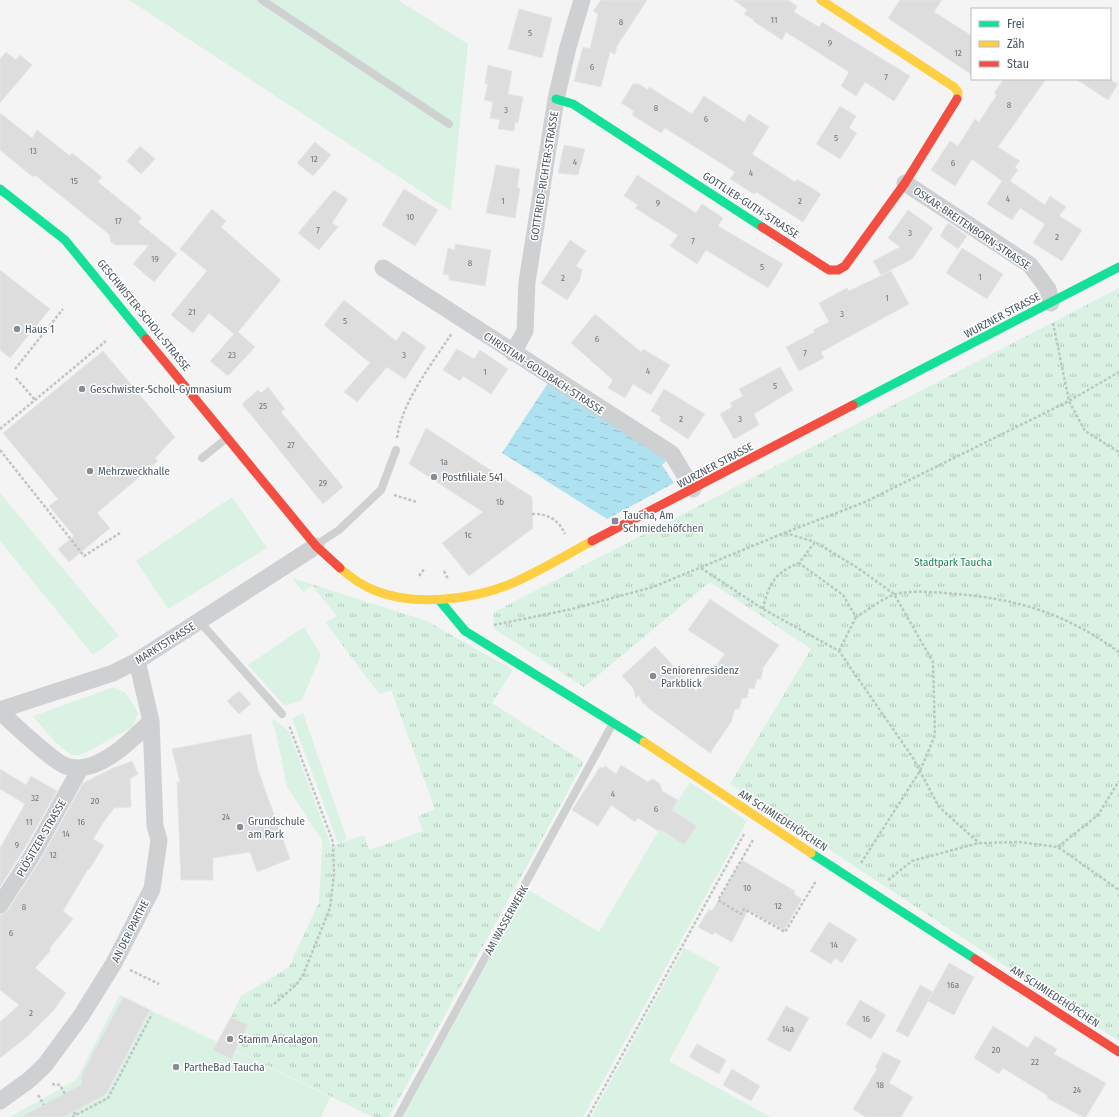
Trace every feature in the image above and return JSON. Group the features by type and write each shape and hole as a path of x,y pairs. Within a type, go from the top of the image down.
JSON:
{"street":[{"name":"GOTTFRIED-RICHTER-STRASSE","path":"513,353 525,331 527,282 556,99 568,47 582,0"},
{"name":"OSKAR-BREITENBORN-STRASSE","path":"821,0 954,87 958,92 958,98 905,183 1030,265 1048,290 1051,303"},
{"name":"GOTTLIEB-GUTH-STRASSE","path":"556,99 573,104 829,270 838,270 845,266 905,183"},
{"name":"GESCHWISTER-SCHOLL-STRASSE","path":"0,188 65,240 316,546"},
{"name":"WURZNER STRASSE","path":"316,546 340,570 371,589 405,598 440,601 461,598 508,585 1119,267"},
{"name":"CHRISTIAN-GOLDBACH-STRASSE","path":"383,268 460,319 672,454 693,490"},
{"name":"MARKTSTRASSE","path":"0,711 113,672 137,661 316,546"},
{"name":"AM SCHMIEDEHÖFCHEN","path":"440,601 465,631 614,722 754,816 1119,1052"},
{"name":"AN DER PARTHE","path":"0,1102 29,1080 45,1065 81,1016 114,963 152,889 159,840 154,826 151,721 137,661"},
{"path":"0,711 65,766 80,769 124,748 151,721"},
{"name":"PLÖSITZER STRASSE","path":"0,905 33,854 80,769"}],"lane":[{"path":"262,0 449,124"},
{"path":"202,458 228,438"},
{"path":"316,546 339,530 381,490 396,450"},
{"path":"199,621 227,646 282,714"},
{"name":"AM WASSERWERK","path":"398,1117 614,722"}],"path":[{"path":"1051,303 1055,337 1069,400 1085,431 1119,452"},
{"path":"15,369 63,309"},
{"path":"396,450 398,434 403,418 417,387 460,319"},
{"path":"0,429 106,341"},
{"path":"491,626 572,609 653,587 784,532 865,502 1069,400 1119,372"},
{"path":"16,378 35,400"},
{"path":"0,450 84,556 120,533"},
{"path":"391,494 417,502"},
{"path":"532,514 543,513 553,519 561,525 566,536"},
{"path":"784,532 815,542 858,568 894,594 933,662 935,735 920,771 851,879"},
{"path":"764,609 767,591 774,580 787,568 798,563 815,542"},
{"path":"798,563 842,595 856,617"},
{"path":"418,576 425,568"},
{"path":"700,568 764,609 839,651 913,758 940,807 979,843"},
{"path":"444,570 448,579"},
{"path":"839,651 856,617 894,594 927,592 977,596 1024,604 1065,620 1098,637 1119,652"},
{"path":"274,1004 296,985 303,975 330,908 334,874 333,842 290,726 282,714"},
{"path":"1058,847 1098,815 1119,781"},
{"path":"588,1117 754,816"},
{"path":"755,836 718,900 742,914 744,909 785,932 818,876"},
{"path":"875,894 888,879 912,861 979,843 1019,842 1058,847 1119,890"},
{"path":"72,1117 108,1098 152,1014"}],"green space":[{"path":"129,0 398,0 468,44 451,211"},
{"name":"Stadtpark Taucha","path":"1119,288 1119,1041 730,784 811,649 710,582 584,687 493,628 494,612"},
{"path":"0,493 119,636 93,655 0,541"},
{"path":"232,497 267,548 168,609 136,561"},
{"path":"292,578 427,621 513,670 492,703 584,762 389,1117 373,1117 235,1050 248,1025 231,1017 241,996 289,967 319,902 322,849 364,835 369,850 423,831 418,816 435,809 391,690 379,694 326,623 337,616 312,586 303,592"},
{"path":"304,627 321,655 302,700 285,706 248,665"},
{"path":"114,687 126,693 138,713 133,727 81,755 71,755 54,741 33,716"},
{"path":"303,713 347,839 338,843 292,718"},
{"path":"274,719 289,732 331,845 322,849 322,840 287,787 277,737 272,721"},
{"path":"690,782 747,821 583,1117 403,1117 527,889 599,932 659,830"},
{"path":"684,948 720,967 669,1061 771,1117 591,1117"},
{"name":"PartheBad Taucha","path":"120,995 330,1097 321,1117 10,1117 76,1080"}],"water":[{"path":"548,383 667,460 662,465 674,483 607,519 502,453"}],"building":[{"path":"601,0 647,0 617,46 615,54 610,52 601,87 574,81 583,47 590,49 598,14 593,11"},
{"path":"734,0 788,0 797,6 794,12 819,27 822,22 910,76 894,101 865,82 856,96 841,86 849,72 786,32 782,40 744,14 747,10"},
{"path":"900,0 942,0 934,12 971,35 971,74 888,18"},
{"path":"519,9 552,18 542,58 508,49"},
{"path":"6,52 16,60 20,55 32,65 0,103 0,59"},
{"path":"488,65 512,71 508,94 523,97 518,123 515,122 514,131 498,129 500,120 490,118 493,102 484,100 488,84 485,84"},
{"path":"1003,80 1045,80 998,147 1020,161 1015,167 1018,170 1010,181 1045,205 1050,196 1066,207 1059,216 1082,230 1062,261 1033,243 1045,224 1020,208 1012,220 987,204 1002,181 972,159 955,186 931,170 950,141 958,146 975,119 979,122 997,95 994,93"},
{"path":"1078,80 1111,80 1118,84 1108,100"},
{"path":"633,84 639,84 648,90 649,87 692,114 704,96 744,122 749,114 769,127 752,154 795,182 797,179 821,194 803,222 756,192 754,194 730,179 735,172 665,128 661,133 632,115 634,111 621,103"},
{"path":"840,106 856,116 849,128 857,133 840,159 816,144"},
{"path":"0,113 32,138 37,130 70,156 72,153 102,177 98,182 142,218 138,222 177,254 154,282 133,264 149,245 115,245 110,241 110,235 35,175 33,177 0,150"},
{"path":"315,142 331,155 313,176 297,163"},
{"path":"564,145 585,149 578,175 558,173"},
{"path":"140,146 155,159 141,174 127,161"},
{"path":"496,165 520,169 517,188 520,188 515,218 486,213"},
{"path":"637,175 696,213 702,204 723,218 718,226 783,264 768,288 706,250 697,264 670,246 678,235 635,208 638,205 624,196"},
{"path":"404,189 438,210 415,246 382,225"},
{"path":"334,190 348,199 332,223 338,227 319,250 298,233"},
{"path":"212,209 226,221 221,227 281,280 238,332 255,347 228,376 210,361 234,334 209,313 193,333 171,315 207,271 180,249"},
{"path":"908,210 933,228 912,259 881,275 873,261 900,247 888,238"},
{"path":"948,223 967,236 958,249 940,236"},
{"path":"570,240 586,251 576,266 582,270 580,280 567,300 541,283"},
{"path":"455,244 491,250 485,286 449,280 449,275 443,274 448,248 455,250"},
{"path":"962,248 1003,274 987,299 946,273"},
{"name":"Haus 1","path":"0,270 50,309 10,358 0,350"},
{"path":"891,271 909,304 821,352 824,358 799,371 786,347 815,332 813,330 829,322 819,303 847,288 849,291"},
{"path":"344,300 396,341 403,331 426,347 405,379 387,367 357,402 344,392 370,363 324,325"},
{"path":"595,314 641,352 643,349 670,365 651,395 633,384 625,398 608,388 613,380 571,343"},
{"path":"457,349 474,359 480,350 508,369 491,394 463,376 460,381 443,370"},
{"name":"Mehrzweckhalle","path":"103,351 175,437 155,458 158,461 97,513 110,528 69,562 58,549 74,536 49,506 58,499 3,433"},
{"path":"780,367 793,390 754,414 759,425 734,439 720,414 732,407 730,403 743,396 739,389"},
{"path":"268,387 285,409 281,412 343,487 323,504 242,404 258,390 261,393"},
{"path":"664,389 705,414 688,439 659,420 661,417 651,411"},
{"path":"426,428 532,497 533,528 469,576 442,543 483,512 409,464"},
{"name":"Seniorenresidenz Parkblick","path":"710,599 779,645 763,668 761,679 757,679 754,689 749,688 747,698 742,698 739,709 735,709 731,722 710,753 647,707 645,703 643,704 639,695 636,698 633,688 622,676 655,646 696,691 725,654 688,630"},
{"path":"239,691 251,704 239,714 227,701"},
{"path":"251,734 258,770 290,859 257,872 250,852 213,858 213,880 181,880 177,782 180,782 172,749"},
{"path":"132,761 138,774 130,779 131,807 114,808 93,839 104,845 63,911 73,919 49,949 51,950 35,968 66,993 53,1011 29,1035 0,1058 0,1022 19,1005 0,990 0,915 8,910 41,859 83,783 113,768"},
{"path":"621,765 648,782 653,779 660,784 662,791 678,800 672,810 697,826 684,845 660,829 658,831 638,818 635,822 611,805 598,826 572,810 600,767 603,768 605,766 616,774"},
{"path":"0,769 26,785 31,776 57,791 24,849 0,887 0,848 25,804 0,789"},
{"path":"742,860 795,891 794,894 802,899 784,930 748,910 732,942 714,932 713,935 698,927 709,909 712,911"},
{"path":"829,922 857,939 842,963 835,958 831,964 810,951"},
{"path":"949,963 974,977 954,1015 928,1001"},
{"path":"920,985 933,992 908,1037 896,1031"},
{"path":"123,997 150,1010 106,1094 64,1117 21,1117 82,1084 81,1076"},
{"path":"860,1000 886,1015 871,1039 846,1024"},
{"path":"786,1006 809,1018 790,1052 767,1040"},
{"name":"Stamm Ancalagon","path":"231,1017 248,1025 231,1059 213,1050"},
{"path":"993,1026 1028,1048 1035,1036 1057,1049 1054,1054 1106,1083 1086,1117 1083,1117 1047,1098 1048,1096 1003,1068 999,1074 974,1058"},
{"path":"697,1044 726,1060 719,1074 689,1057"},
{"path":"883,1052 901,1061 889,1083 913,1097 901,1117 866,1117 853,1109 877,1069 875,1068"},
{"path":"732,1069 760,1086 751,1101 723,1085"}],"traffic: fast":[{"path":"556,99 573,104 762,227"},
{"path":"0,189 65,240 146,339"},
{"path":"853,405 1119,267"},
{"path":"440,601 465,631 644,742"},
{"path":"811,853 975,959"}],"traffic: slow":[{"path":"821,0 954,87 958,92 957,99"},
{"path":"340,568 366,587 391,596 424,600 442,599 477,594 508,585 540,570 592,541"},
{"path":"644,742 811,853"}],"traffic: jam":[{"path":"762,227 829,270 838,270 845,266 905,183 957,99"},
{"path":"146,339 316,546 340,568"},
{"path":"592,541 853,405"},
{"path":"975,959 1119,1052"}],"place":[{"name":"Haus 1","path":"17,329"},
{"name":"Geschwister-Scholl-Gymnasium","path":"82,389"},
{"name":"Mehrzweckhalle","path":"90,471"},
{"name":"Postfiliale 541","path":"434,477"},
{"name":"Taucha, Am Schmiedehöfchen","path":"615,521"},
{"name":"Seniorenresidenz Parkblick","path":"653,676"},
{"name":"Grundschule am Park","path":"240,827"},
{"name":"Stamm Ancalagon","path":"230,1039"},
{"name":"PartheBad Taucha","path":"176,1067"}]}
